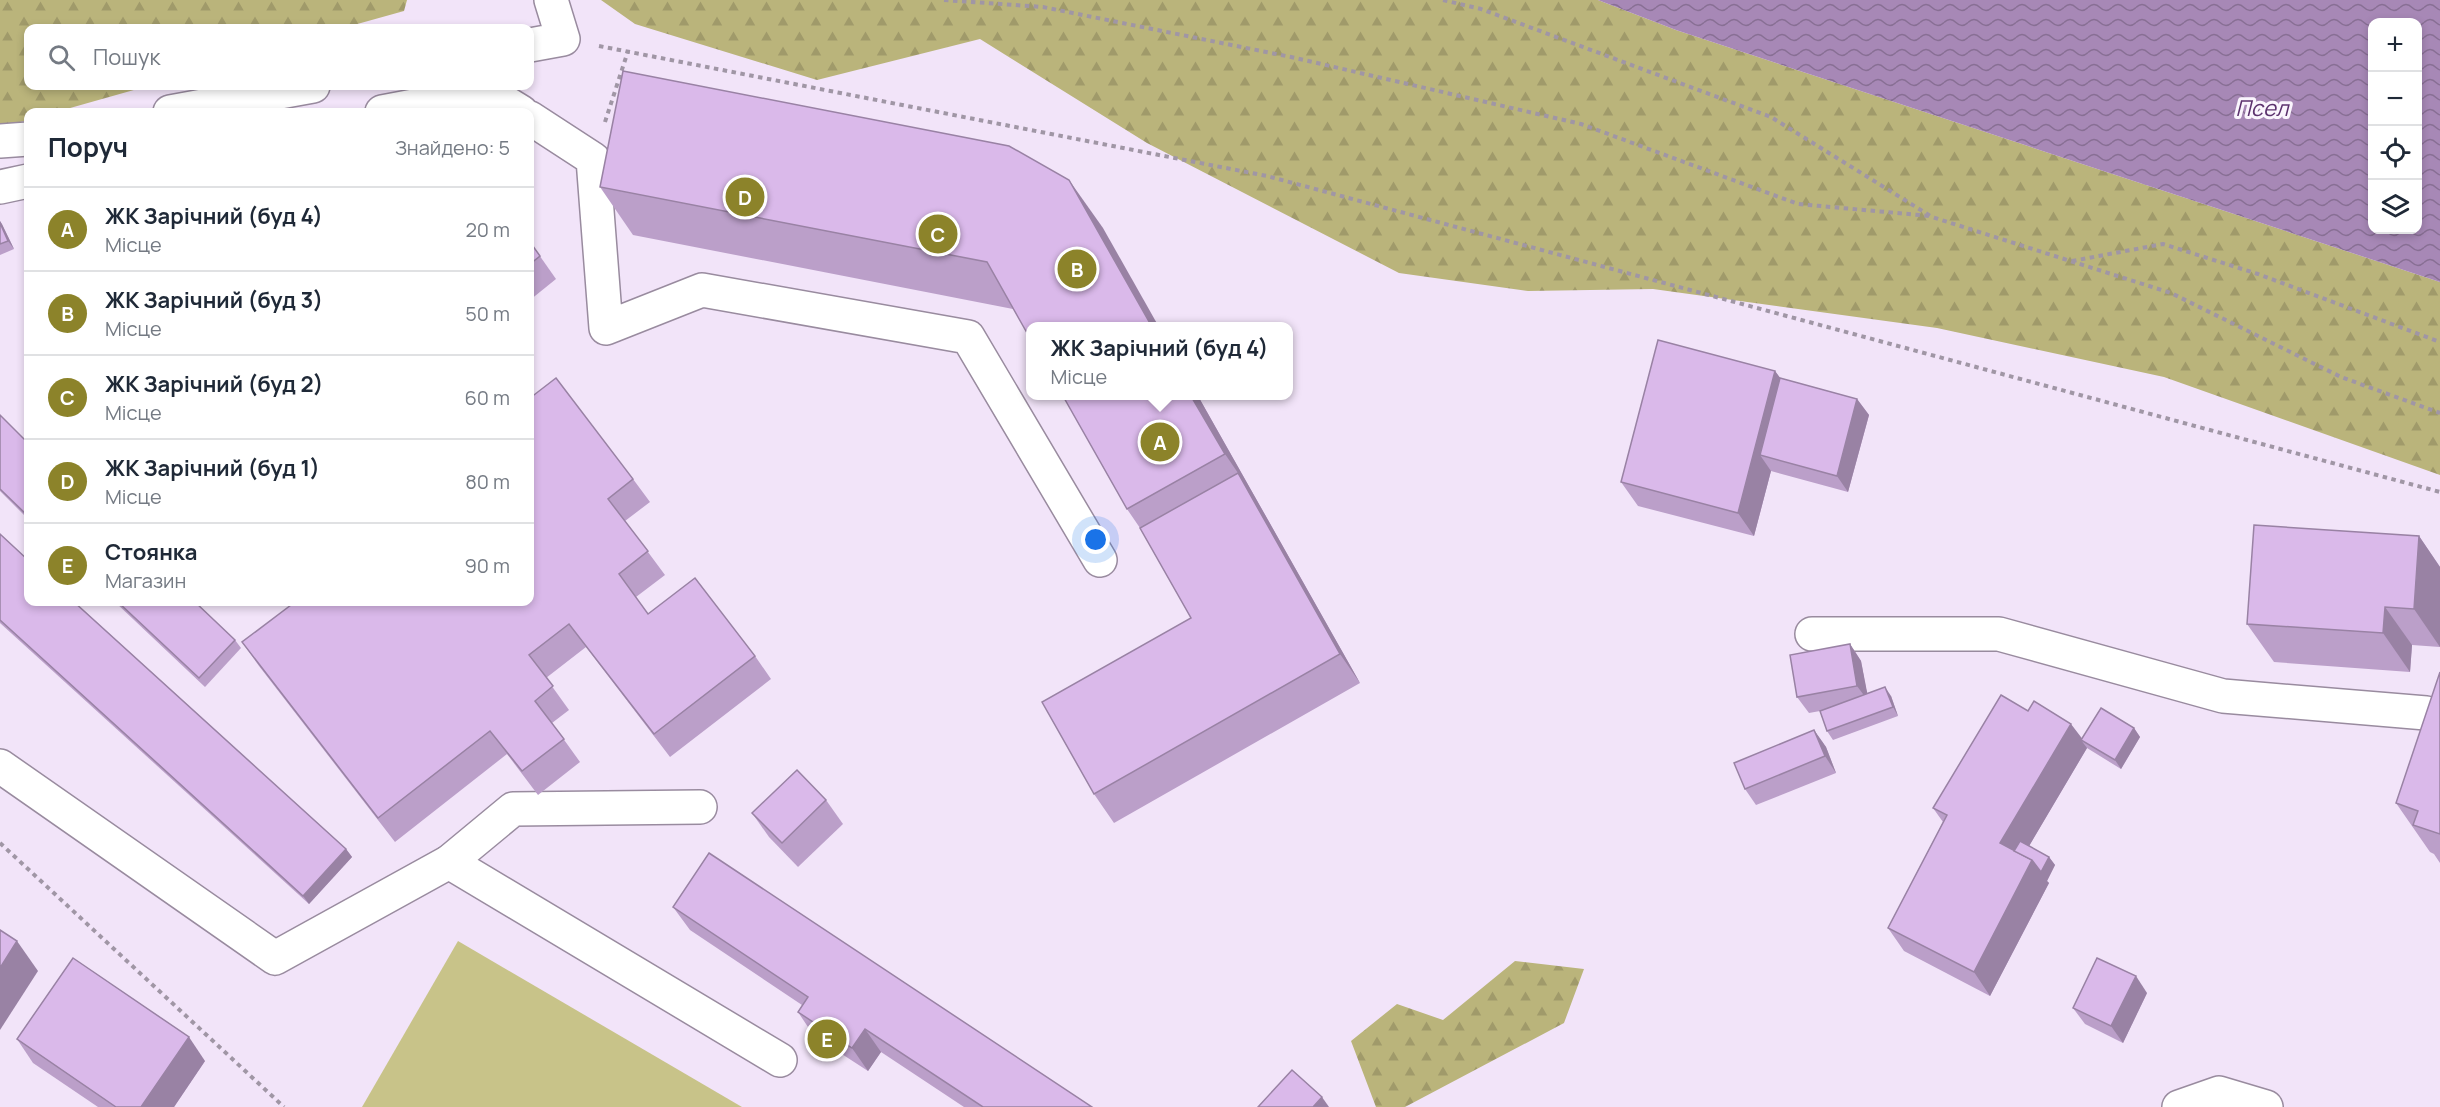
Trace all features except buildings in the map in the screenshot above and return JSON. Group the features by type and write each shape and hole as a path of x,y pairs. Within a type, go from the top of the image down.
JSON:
{"lane":[{"path":"534,44 562,39 551,0"},
{"path":"192,108 291,90"},
{"path":"403,108 488,92 514,108"},
{"path":"534,121 593,159 606,328 702,290 968,337 1100,560"},
{"path":"0,141 24,139"},
{"path":"0,187 24,182"},
{"path":"1812,634 1999,634 2223,696 2426,713"},
{"path":"0,766 275,958 449,862 513,809 700,807"},
{"path":"449,862 780,1060"},
{"path":"2179,1107 2219,1093 2266,1107"}],"path":[{"path":"944,0 1043,7 1291,57 1581,124 1798,204 1932,217 2171,293 2342,377 2440,413"},
{"path":"1443,0 1481,9 1771,117 1932,217"},
{"path":"562,39 1267,176 2440,492"},
{"path":"593,159 628,51"},
{"path":"2072,261 2163,244 2258,274 2440,342"},
{"path":"0,843 284,1107"}],"green space":[{"path":"0,0 407,0 404,11 357,24 24,24 24,90 134,90 70,108 24,108 24,121 0,127"},
{"path":"601,0 1598,0 1676,30 2440,282 2440,475 2164,377 1937,328 1653,289 1528,291 1399,273 1147,143 980,39 817,80 635,24"},
{"path":"1515,961 1584,969 1564,1023 1405,1107 1376,1107 1351,1041 1397,1004 1443,1020"}],"shaded area":[{"path":"458,941 742,1107 362,1107"}],"water":[{"name":"Псел","path":"1598,0 2440,0 2440,282 1676,30"}],"place":[{"name":"ЖК Зарічний (буд 1)","path":"745,197"},
{"name":"ЖК Зарічний (буд 2)","path":"938,234"},
{"name":"ЖК Зарічний (буд 3)","path":"1077,269"},
{"name":"ЖК Зарічний (буд 4)","path":"1160,442"},
{"name":"Стоянка","path":"827,1039"}]}
